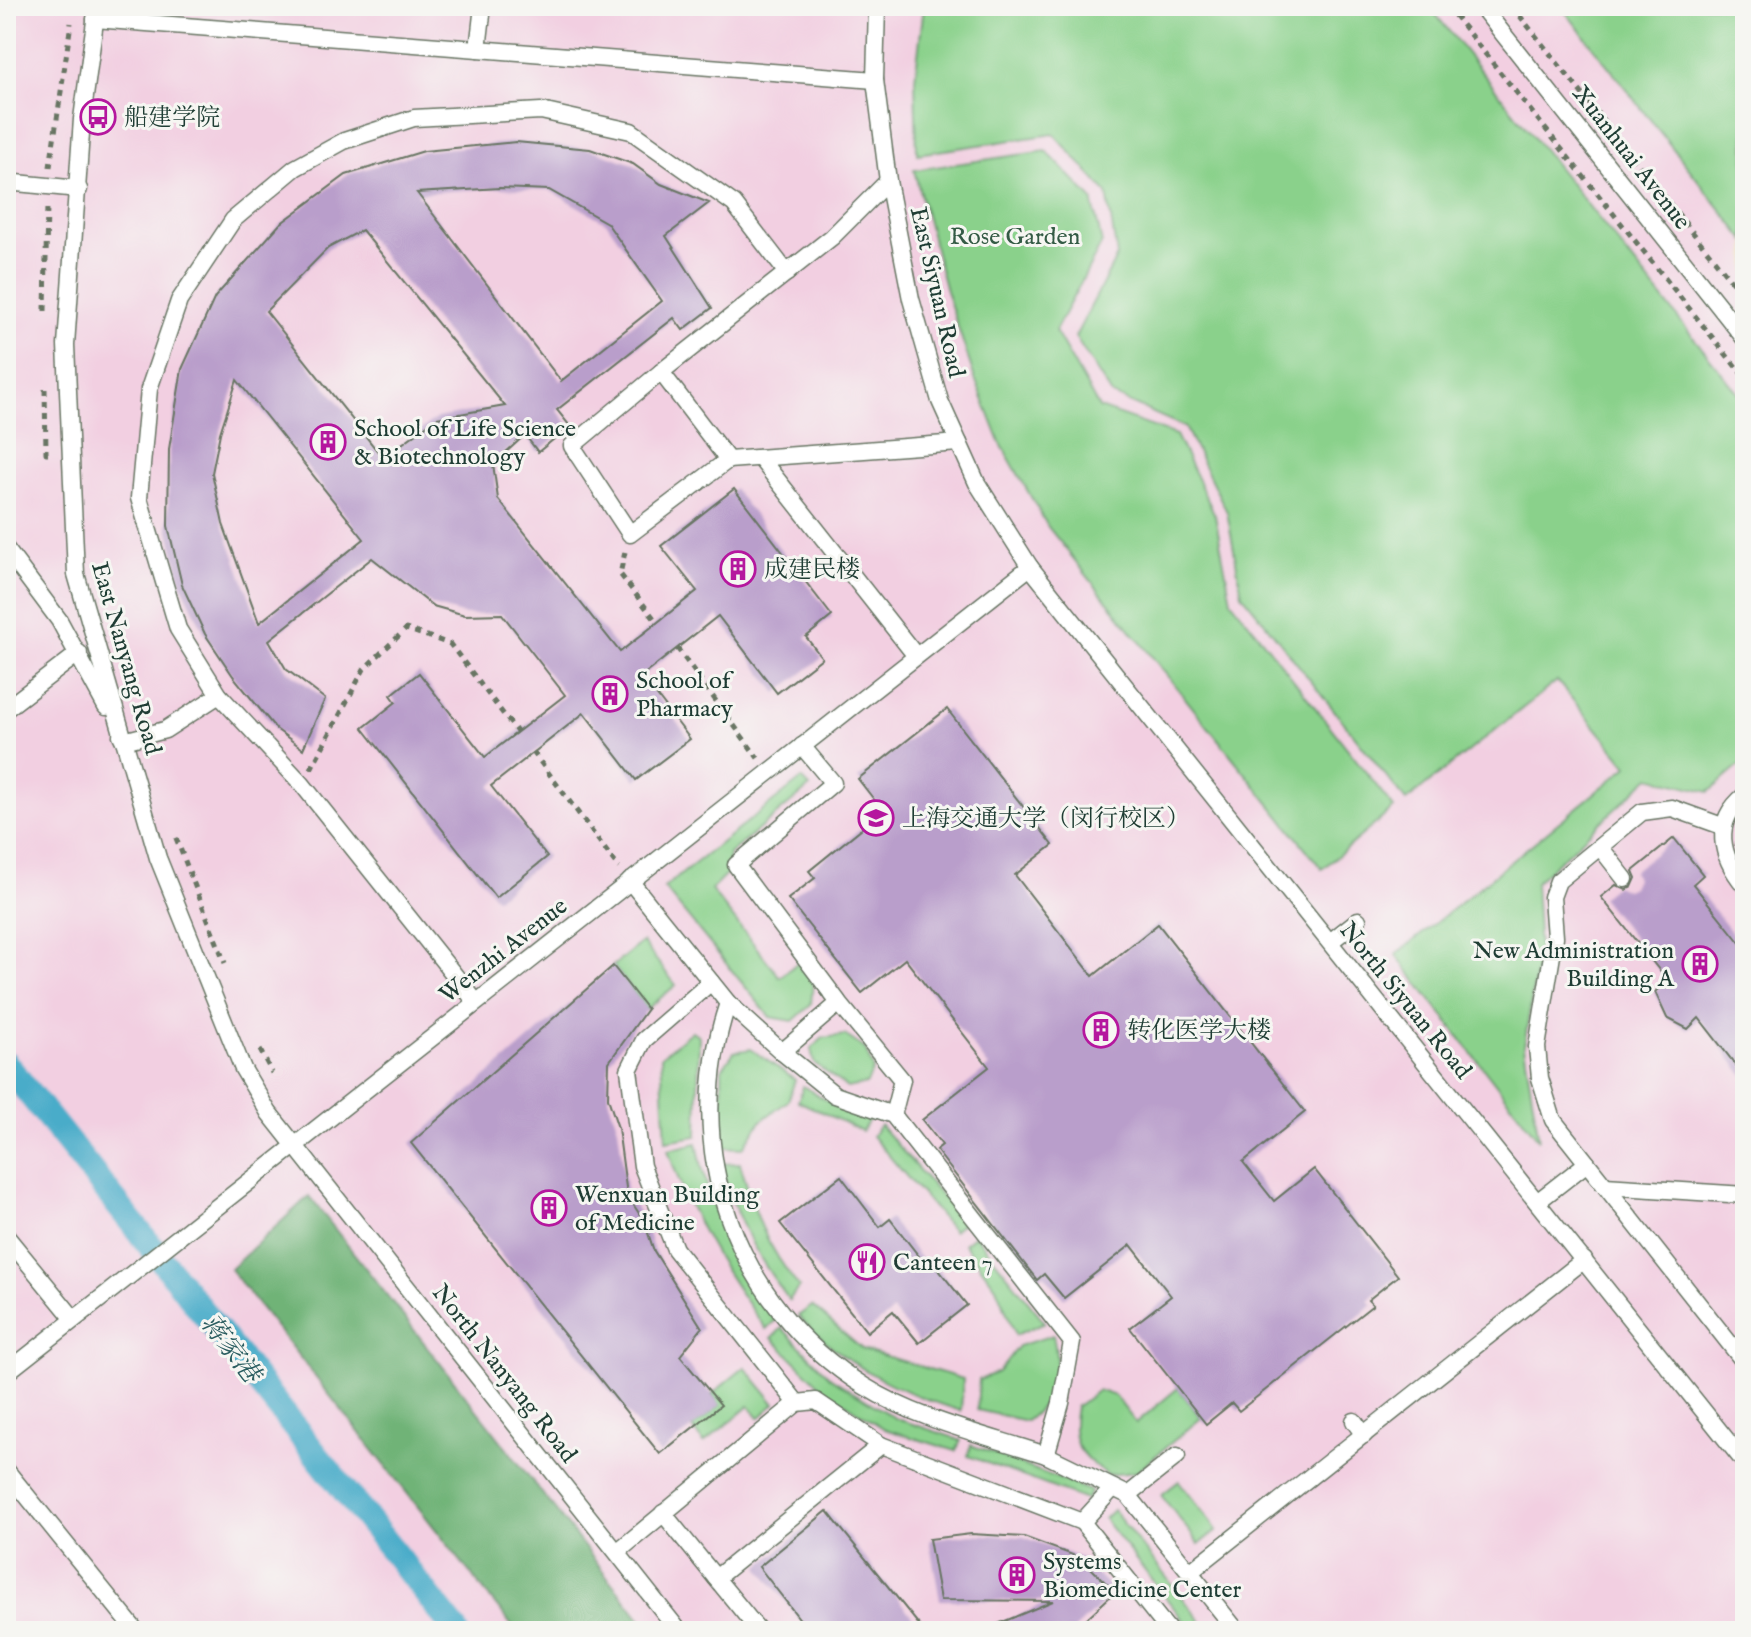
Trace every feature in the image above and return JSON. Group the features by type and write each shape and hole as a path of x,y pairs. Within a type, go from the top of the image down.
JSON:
{"lane":[{"path":"478,49 483,6"},
{"name":"East Siyuan Road","path":"877,6 875,80 888,181 911,299 940,401 977,483 1030,567"},
{"name":"Xuanhuai Avenue","path":"1481,6 1745,339"},
{"path":"96,13 478,49 875,80"},
{"name":"East Nanyang Road","path":"96,13 82,119 66,345 76,574 158,858 243,1069 293,1145"},
{"path":"476,1002 302,784 219,695 178,629 139,498 149,389 179,301 233,220 295,168 344,141 414,118 541,111 631,131 734,204 787,273"},
{"path":"888,181 832,237 572,446 630,534 728,460 959,443"},
{"path":"6,182 79,189"},
{"path":"661,372 728,460"},
{"path":"760,458 916,656"},
{"path":"6,549 79,653 124,741 165,730 219,695"},
{"name":"Wenzhi Avenue","path":"6,1373 1030,567"},
{"name":"North Siyuan Road","path":"1030,567 1745,1463"},
{"path":"6,709 79,653"},
{"path":"802,746 833,783 736,865 839,1003 902,1080 893,1115"},
{"path":"1745,795 1734,804 1722,826 1729,866 1745,886"},
{"path":"1722,826 1672,808 1642,812 1558,881 1552,897 1555,937 1537,1047 1540,1078 1553,1120 1745,1363"},
{"path":"1600,847 1625,879"},
{"path":"630,881 728,1003 782,1052 835,1095 893,1115 1072,1342 1061,1403 1046,1455"},
{"path":"1330,942 1358,920"},
{"path":"711,982 644,1040 629,1070 642,1166 675,1249 797,1403"},
{"path":"728,1003 717,1036 710,1102 719,1195 739,1247 767,1296 811,1345 864,1386 928,1416 1046,1455 1121,1492 1237,1631"},
{"path":"782,1052 839,1003"},
{"name":"North Nanyang Road","path":"293,1145 679,1631"},
{"path":"1537,1202 1587,1163"},
{"path":"1605,1186 1745,1195"},
{"path":"6,1236 74,1319"},
{"path":"1190,1572 1359,1428 1584,1260"},
{"path":"617,1552 797,1403 816,1401 881,1445 1082,1522 1169,1631"},
{"path":"716,1578 881,1445"},
{"path":"1082,1522 1177,1456"},
{"path":"6,1470 136,1631"},
{"path":"663,1513 759,1631"}],"path":[{"path":"1447,6 1745,378"},
{"path":"1512,6 1745,298"},
{"path":"630,534 620,574 657,622"},
{"path":"302,784 332,736 364,669 406,629 450,644 517,732"},
{"path":"677,648 768,772"},
{"path":"533,752 630,881"},
{"path":"175,835 231,977"},
{"path":"259,1048 279,1085"}],"shaded area":[{"name":"上海交通大学（闵行校区）","path":"6,6 1745,6 1745,1631 6,1631"}],"green space":[{"path":"924,6 1429,6 1745,402 1745,761 1709,792 1650,777 1535,883 1539,952 1524,1046 1539,1140 1396,955 1628,766 1557,681 1406,801 1242,594 1227,512 1185,427 1112,395 1075,337 1117,256 1107,193 1054,134 917,154 915,79"},
{"path":"1561,6 1745,6 1745,240"},
{"name":"Rose Garden","path":"1046,151 1092,199 1102,243 1055,331 1099,408 1176,435 1215,515 1231,600 1394,808 1322,869 1048,527 1000,442 974,376 946,291 914,170"},
{"path":"802,779 810,787 729,854 727,874 711,890 780,977 797,963 813,981 811,1005 793,1021 770,1017 664,888"},
{"path":"642,942 676,985 647,1009 613,966"},
{"path":"692,1031 699,1036 697,1136 666,1141 661,1056"},
{"path":"845,1035 865,1049 873,1069 867,1084 847,1088 814,1063 811,1049 823,1038"},
{"path":"751,1049 795,1080 788,1101 762,1120 743,1148 723,1147 722,1069 734,1052"},
{"path":"803,1086 837,1107 869,1120 862,1131 798,1101"},
{"path":"880,1125 964,1222 953,1231 872,1136"},
{"path":"697,1143 708,1191 725,1236 747,1279 775,1321 766,1329 709,1244 686,1198 668,1150"},
{"path":"740,1163 762,1228 777,1257 799,1287 789,1300 757,1252 733,1202 721,1164"},
{"path":"309,1196 650,1631 516,1631 230,1269"},
{"path":"975,1235 1045,1322 1016,1335 996,1287 964,1244"},
{"path":"812,1306 862,1349 963,1379 961,1411 893,1385 854,1363 798,1316"},
{"path":"782,1328 831,1378 895,1418 961,1440 956,1451 885,1429 822,1388 772,1338"},
{"path":"1053,1335 1056,1360 1054,1382 1036,1412 1026,1421 977,1410 979,1380 998,1372 1018,1346"},
{"path":"745,1367 775,1404 759,1418 749,1406 704,1443 692,1428 720,1405 712,1394"},
{"path":"1178,1388 1201,1418 1136,1472 1107,1475 1078,1446 1074,1430 1076,1407 1098,1390 1115,1396 1136,1423"},
{"path":"971,1445 1091,1491 1086,1500 968,1456"},
{"path":"1179,1481 1217,1530 1199,1544 1161,1495"},
{"path":"1113,1510 1209,1631 1192,1631 1104,1519"}],"building":[{"path":"516,142 590,149 633,164 661,184 709,203 666,236 712,308 683,330 674,318 557,410 570,426 538,452 525,435 493,464 498,499 620,652 697,591 661,546 734,489 832,616 806,637 822,658 777,693 718,616 642,676 690,739 636,780 584,713 491,786 547,857 496,898 363,728 396,702 391,695 419,673 485,757 565,695 502,614 465,615 433,606 372,558 269,640 286,669 325,699 303,749 276,729 233,676 205,634 182,585 168,526 169,449 182,369 215,297 280,224 346,175 424,151","holes":["500,188 549,190 607,223 662,301 561,381 417,193","362,230 505,406 437,418 383,458 266,311 328,248","237,380 364,539 259,623 223,524 212,473 220,433"]},
{"name":"转化医学大楼","path":"947,709 1053,845 1015,875 1093,976 1158,924 1305,1112 1243,1162 1274,1201 1314,1169 1398,1276 1368,1300 1373,1305 1239,1411 1232,1403 1206,1424 1130,1328 1171,1296 1131,1245 1064,1298 1044,1274 1037,1280 936,1150 942,1145 922,1120 989,1067 905,959 862,993 788,899 815,878 809,871 883,811 858,779"},
{"name":"New Administration Building A","path":"1674,838 1703,875 1693,884 1745,949 1745,1077 1699,1018 1688,1029 1667,1018 1655,992 1667,980 1601,897 1616,885 1626,890 1632,887 1636,878 1633,871"},
{"name":"Wenxuan Building of Medicine","path":"613,966 647,1009 609,1062 608,1098 618,1128 627,1195 644,1221 654,1251 702,1328 680,1356 721,1405 660,1454 411,1143"},
{"name":"Canteen 7","path":"841,1176 880,1227 890,1219 925,1264 930,1259 967,1305 919,1343 893,1311 867,1332 780,1223"},
{"path":"827,1511 924,1631 809,1631 759,1567"},
{"name":"Systems Biomedicine Center","path":"971,1534 1024,1537 1081,1558 1115,1592 1073,1631 981,1631 1053,1601 940,1600 929,1539"}],"waterway":[{"name":"蒋家港","path":"6,1064 456,1631"}],"place":[{"name":"船建学院","path":"98,117"},
{"name":"School of Life Science & Biotechnology","path":"328,442"},
{"name":"成建民楼","path":"738,569"},
{"name":"School of Pharmacy","path":"610,694"},
{"name":"上海交通大学（闵行校区）","path":"876,818"},
{"name":"New Administration Building A","path":"1700,964"},
{"name":"转化医学大楼","path":"1101,1030"},
{"name":"Wenxuan Building of Medicine","path":"549,1208"},
{"name":"Canteen 7","path":"867,1262"},
{"name":"Systems Biomedicine Center","path":"1017,1575"}]}
